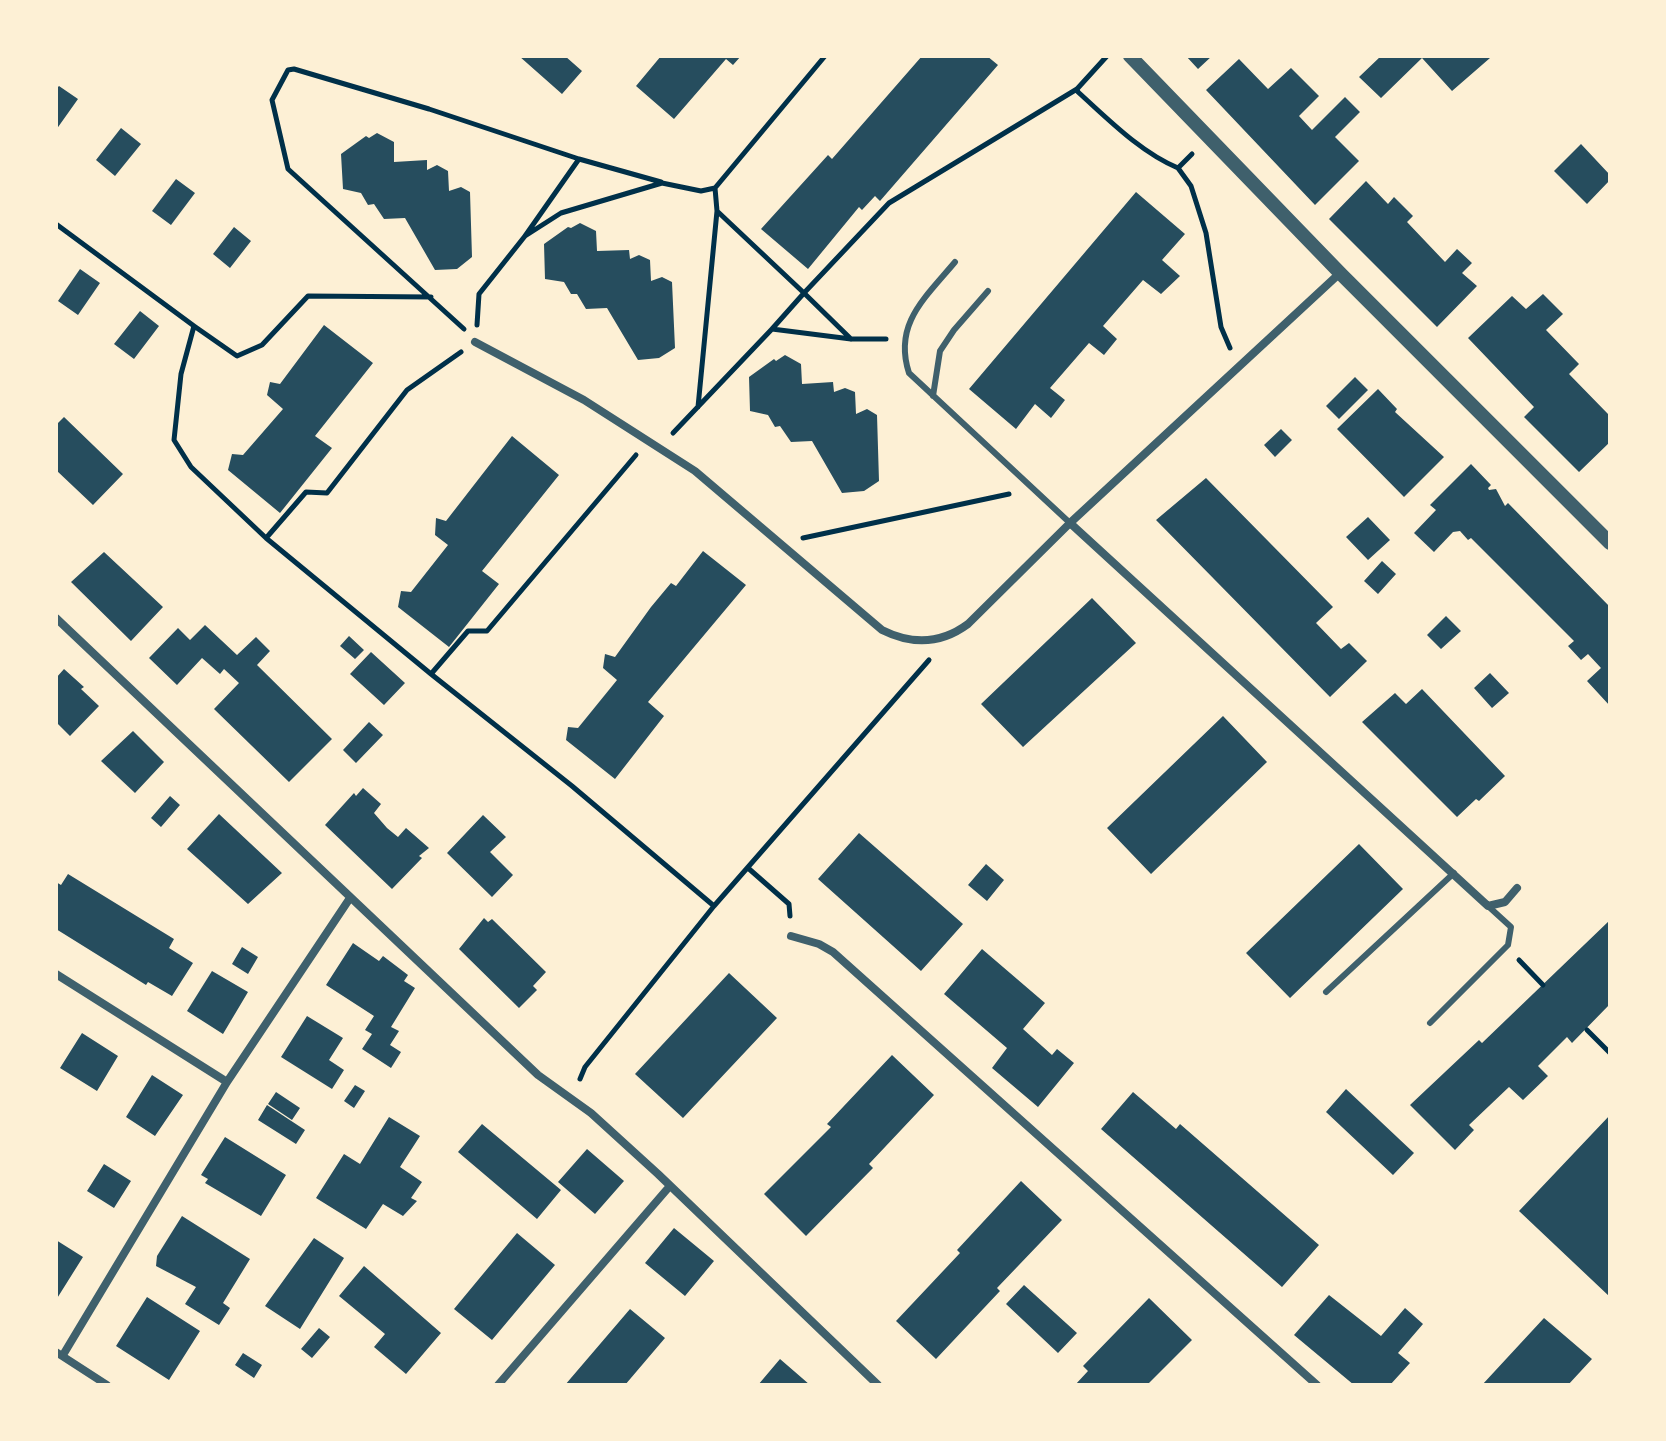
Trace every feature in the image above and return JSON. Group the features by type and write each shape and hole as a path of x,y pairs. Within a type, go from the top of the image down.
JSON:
{"street":[{"path":"1130,56 1340,273 1610,543"},
{"path":"475,342 584,400 649,439 724,493 882,630 916,641 933,640 951,635 968,624 1070,523 1340,273"},
{"path":"1070,523 1488,906 1505,902 1517,888"},
{"path":"56,618 538,1075 573,1099 878,1385"},
{"path":"107,1385 59,1354 227,1082 350,898"},
{"path":"791,936 819,944 833,952 1317,1385"},
{"path":"56,974 227,1082"},
{"path":"498,1385 669,1187"}],"lane":[{"path":"955,262 926,297 903,339 909,373 1070,523"},
{"path":"933,396 940,351 988,291"},
{"path":"1326,992 1454,873"},
{"path":"1430,1023 1498,956 1509,940 1511,927 1488,906"}],"path":[{"path":"475,342 431,297 288,169 272,100 288,70 294,69 387,96 579,159 701,191 715,188 825,56"},
{"path":"660,447 889,203 1077,89 1107,56"},
{"path":"1077,89 1135,141 1162,161 1178,168 1191,186 1210,251 1221,327 1240,367"},
{"path":"1178,168 1209,136"},
{"path":"475,342 479,294 525,236 579,159"},
{"path":"525,236 561,213 662,183"},
{"path":"698,407 717,211 715,188"},
{"path":"717,211 851,339"},
{"path":"56,224 237,356 262,345 308,296 431,297"},
{"path":"194,326 181,374 174,440 191,467 266,538 572,786 714,906"},
{"path":"772,329 851,339 903,339"},
{"path":"266,538 306,492 327,493 407,390 475,342"},
{"path":"431,674 468,631 487,631 649,439"},
{"path":"780,543 1033,489"},
{"path":"573,1099 585,1067 714,906 951,635"},
{"path":"748,868 789,904"},
{"path":"1509,940 1519,960 1543,985"},
{"path":"1587,1030 1610,1053"}],"building":[{"path":"519,56 565,56 582,71 562,94"},
{"path":"661,56 741,56 733,65 726,59 674,119 636,86"},
{"path":"922,56 987,56 998,65 880,201 875,196 862,210 859,207 808,269 761,229 828,155 832,159"},
{"path":"1186,56 1212,56 1198,69"},
{"path":"1381,56 1490,58 1452,91 1422,58 1381,98 1359,77"},
{"path":"1239,59 1268,89 1291,68 1319,96 1299,116 1312,130 1345,97 1360,112 1335,137 1359,161 1315,205 1206,90"},
{"path":"59,86 78,99 56,130 56,89"},
{"path":"121,128 141,144 115,176 96,160"},
{"path":"377,133 394,142 394,162 427,160 427,170 437,165 448,171 449,191 461,187 470,192 472,257 457,269 435,270 405,218 384,219 374,204 368,205 361,193 343,189 341,154 366,136 369,138"},
{"path":"1581,144 1610,175 1610,180 1587,204 1554,171"},
{"path":"176,179 195,193 171,225 152,211"},
{"path":"1366,181 1388,204 1394,197 1413,216 1407,222 1445,262 1457,249 1472,263 1462,273 1477,286 1437,327 1329,219"},
{"path":"1136,192 1185,234 1162,260 1180,276 1161,294 1143,280 1103,326 1117,339 1104,355 1089,343 1050,388 1065,400 1051,418 1035,404 1016,429 969,389"},
{"path":"580,223 596,231 597,251 629,250 630,259 639,255 650,260 651,281 662,277 672,282 675,348 659,358 638,360 607,308 586,309 577,294 571,294 564,282 545,279 544,244 568,227"},
{"path":"234,227 251,241 230,268 213,254"},
{"path":"80,269 100,283 78,315 58,301"},
{"path":"1543,294 1563,314 1546,330 1579,364 1569,374 1608,414 1610,412 1610,442 1579,472 1524,417 1534,407 1468,338 1512,296 1526,309"},
{"path":"140,311 159,326 134,359 114,344"},
{"path":"324,325 373,363 315,436 332,448 280,513 228,470 232,454 243,455 283,409 267,395 270,382 280,384"},
{"path":"785,355 801,364 802,384 833,382 834,392 845,388 855,392 856,414 867,409 877,415 879,481 864,491 842,493 812,441 791,442 780,426 775,427 768,415 750,411 749,377"},
{"path":"1355,377 1368,390 1339,419 1326,406"},
{"path":"1378,389 1397,409 1395,412 1444,457 1404,497 1337,429"},
{"path":"64,417 123,474 93,505 56,470 56,425"},
{"path":"1281,429 1292,440 1275,457 1264,445"},
{"path":"512,436 559,475 482,571 499,584 449,647 398,607 401,591 411,592 448,545 435,535 436,518 446,521"},
{"path":"1471,464 1491,485 1489,490 1496,489 1505,506 1508,503 1610,607 1610,706 1587,681 1601,668 1588,654 1581,660 1568,646 1574,641 1471,538 1468,540 1460,531 1453,532 1434,552 1414,533 1436,510 1430,505"},
{"path":"1206,478 1333,607 1316,623 1341,649 1349,643 1367,661 1330,697 1156,520"},
{"path":"1368,517 1390,540 1368,560 1346,537"},
{"path":"703,551 746,585 648,702 664,716 615,779 566,740 568,727 578,728 617,680 603,668 605,654 615,657 651,607 671,583 676,586"},
{"path":"104,552 163,607 131,641 71,582"},
{"path":"1382,561 1396,574 1378,594 1364,581"},
{"path":"1092,598 1136,643 1023,747 981,704"},
{"path":"1446,616 1461,631 1441,649 1427,635"},
{"path":"205,625 237,655 256,637 270,651 257,665 332,739 289,782 214,709 239,683 224,669 220,674 202,658 177,685 149,658 178,628 190,640"},
{"path":"349,636 364,650 355,659 340,646"},
{"path":"371,652 405,683 384,705 350,674"},
{"path":"64,669 99,706 70,736 56,722 56,678"},
{"path":"1490,673 1509,693 1492,708 1474,688"},
{"path":"1422,689 1505,776 1457,817 1362,722 1395,693 1406,704"},
{"path":"1223,716 1267,762 1151,874 1107,828"},
{"path":"369,722 383,735 356,763 343,750"},
{"path":"133,731 164,762 135,793 101,761"},
{"path":"363,788 381,804 374,813 387,828 398,837 406,828 429,848 392,889 325,825 354,793 356,796"},
{"path":"170,796 180,805 161,827 151,818"},
{"path":"219,814 282,873 248,904 187,849"},
{"path":"483,815 506,837 490,852 513,875 492,897 447,853"},
{"path":"859,833 963,924 921,971 818,879"},
{"path":"1359,844 1403,889 1290,998 1246,953"},
{"path":"986,864 1004,880 987,901 968,885"},
{"path":"68,874 174,939 169,948 193,963 172,996 148,982 146,985 56,929 56,882 61,885"},
{"path":"484,918 488,922 492,919 546,972 533,986 537,990 519,1008 459,949"},
{"path":"1610,920 1610,1004 1572,1043 1567,1037 1538,1066 1548,1076 1523,1100 1509,1087 1469,1125 1474,1130 1455,1150 1410,1105 1479,1040 1482,1043"},
{"path":"353,943 379,961 383,956 408,975 404,981 415,988 391,1027 399,1031 390,1045 401,1052 391,1068 362,1049 372,1034 365,1030 374,1016 326,985"},
{"path":"242,947 258,957 248,974 232,964"},
{"path":"982,949 1045,1003 1023,1029 1052,1055 1057,1049 1074,1063 1038,1107 992,1068 1007,1048 944,994"},
{"path":"212,971 248,992 223,1034 187,1011"},
{"path":"729,973 777,1018 683,1118 635,1074"},
{"path":"307,1016 343,1038 329,1060 344,1070 332,1089 281,1057"},
{"path":"82,1033 118,1056 97,1091 60,1068"},
{"path":"892,1055 934,1095 869,1164 873,1168 806,1236 764,1194 831,1127 827,1124"},
{"path":"152,1075 183,1095 155,1136 126,1117"},
{"path":"355,1085 365,1091 354,1108 344,1101"},
{"path":"1346,1089 1414,1153 1393,1175 1326,1112"},
{"path":"276,1092 300,1108 292,1120 268,1104"},
{"path":"1133,1092 1176,1129 1180,1124 1319,1245 1282,1287 1101,1129"},
{"path":"267,1105 305,1130 296,1144 258,1120"},
{"path":"1610,1115 1610,1297 1519,1211"},
{"path":"389,1117 420,1136 400,1167 422,1182 411,1198 417,1201 403,1216 383,1204 366,1229 316,1198 344,1154 360,1164"},
{"path":"482,1124 561,1190 537,1219 458,1152"},
{"path":"225,1137 286,1175 261,1216 205,1183 208,1179 201,1175"},
{"path":"587,1149 624,1181 595,1214 558,1182"},
{"path":"104,1164 131,1181 114,1208 87,1191"},
{"path":"1021,1181 1062,1220 997,1288 1000,1291 936,1359 896,1321 960,1253 957,1250"},
{"path":"182,1216 250,1259 223,1303 230,1308 219,1325 185,1304 196,1287 156,1266 157,1256"},
{"path":"674,1228 714,1261 685,1296 645,1263"},
{"path":"517,1233 555,1265 492,1340 454,1309"},
{"path":"314,1238 344,1258 300,1329 265,1306"},
{"path":"56,1240 83,1257 56,1300"},
{"path":"364,1266 441,1333 406,1374 374,1347 385,1334 339,1296"},
{"path":"1024,1285 1077,1333 1058,1353 1006,1304"},
{"path":"1329,1295 1381,1336 1405,1308 1423,1324 1398,1353 1410,1363 1390,1385 1354,1385 1294,1335"},
{"path":"147,1297 200,1331 169,1380 116,1346"},
{"path":"1149,1298 1192,1340 1147,1385 1075,1385 1088,1371 1083,1366"},
{"path":"630,1309 665,1338 625,1385 565,1385"},
{"path":"1544,1318 1592,1359 1568,1385 1482,1385"},
{"path":"319,1328 330,1337 312,1358 301,1349"},
{"path":"243,1353 262,1365 254,1378 235,1365"},
{"path":"780,1359 802,1378 810,1385 758,1385"}]}
